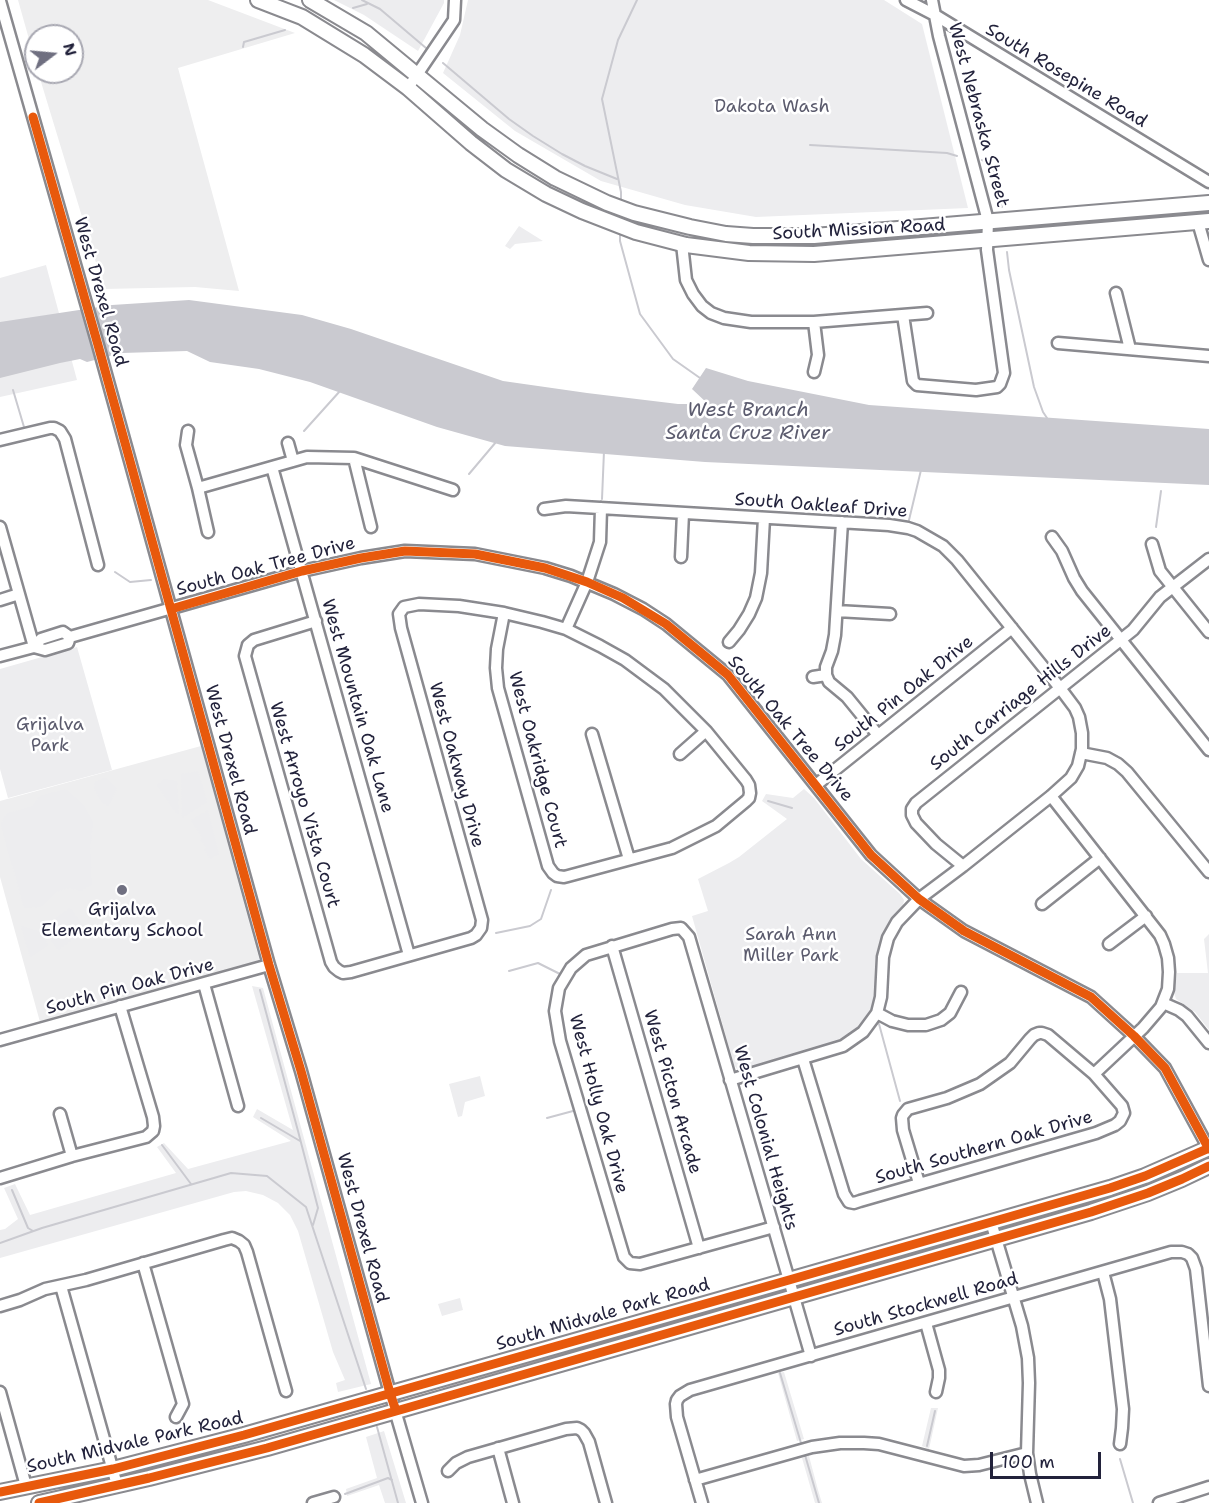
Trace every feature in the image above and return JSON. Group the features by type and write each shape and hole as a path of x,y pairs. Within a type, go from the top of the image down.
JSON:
{"main road":[{"name":"South Mission Road","path":"258,0 302,17 364,55 408,88 471,143 507,170 546,194 608,222 682,244 749,253 838,253 1204,222"},
{"name":"South Mission Road","path":"310,0 366,33 482,129 555,178 634,213 690,227 726,234 753,236 814,236 1209,203"},
{"path":"785,236 785,254"},
{"name":"South Midvale Park Road","path":"0,1492 113,1469 244,1435 789,1280 1127,1182 1209,1148"},
{"name":"South Midvale Park Road","path":"39,1503 267,1448 996,1239 1126,1201 1209,1166"}],"street":[{"path":"408,88 454,20 455,0"},
{"name":"South Rosepine Road","path":"906,0 935,15 1209,182"},
{"name":"West Nebraska Street","path":"903,315 913,381 917,385 976,390 997,387 1000,384 1004,374 987,250 988,221 961,123 932,0"},
{"name":"West Drexel Road","path":"0,1 422,1503"},
{"path":"1204,222 1209,260"},
{"path":"682,244 686,280 693,294 711,313 724,318 751,322 814,322 927,313"},
{"path":"1116,293 1130,349"},
{"path":"814,322 818,355 814,372"},
{"path":"1058,343 1209,356"},
{"path":"0,440 50,428 62,428 98,565"},
{"path":"188,431 186,445 208,531"},
{"path":"288,443 293,461"},
{"path":"198,488 307,458 354,458 453,490"},
{"path":"354,458 371,527"},
{"name":"West Mountain Oak Lane","path":"272,467 409,955"},
{"name":"South Oakleaf Drive","path":"544,509 566,506 842,522 898,526 917,531 934,540 957,560 1075,708 1082,733 1081,753"},
{"path":"566,629 587,582 600,542 601,508"},
{"path":"681,557 683,513"},
{"path":"729,642 740,630 756,598 761,573 764,518"},
{"path":"842,522 834,643 826,675 829,682 847,698 878,735"},
{"path":"0,527 34,647"},
{"path":"1052,537 1062,551 1082,591 1209,750"},
{"path":"1152,544 1160,571 1209,632"},
{"name":"South Oak Tree Drive","path":"0,656 34,647 41,639 63,632 70,637 302,571 405,551 475,554 545,568 587,582 632,603 666,624 728,675 871,855 919,899 964,931 1091,997 1139,1032 1165,1068 1209,1148"},
{"name":"South Carriage Hills Drive","path":"963,866 936,844 916,823 909,813 916,803 1138,626 1156,602 1209,559"},
{"path":"0,600 20,594"},
{"name":"West Oakway Drive","path":"409,955 474,937 483,930 401,628 400,609 410,605 459,606 504,613"},
{"path":"837,611 890,614"},
{"path":"504,613 566,629 625,660 664,689 706,731 746,780 753,793 716,826 672,848 629,859 592,734"},
{"name":"West Oakridge Court","path":"504,613 497,649 498,687 550,870 555,879 629,859"},
{"name":"West Arroyo Vista Court","path":"316,621 244,644 251,679 331,962 337,974 409,955"},
{"name":"South Pin Oak Drive","path":"816,784 1012,628"},
{"path":"813,677 826,675"},
{"path":"680,754 706,731"},
{"path":"730,1080 843,1046 863,1032 878,1013 883,957 888,938 897,922 919,899 1071,778 1078,766 1081,753 1107,758 1127,772 1209,872"},
{"path":"919,1184 900,1114 908,1109 947,1098 980,1084 1010,1063 1038,1030 1048,1035 1094,1074 1161,1008 1168,989 1168,958 1160,935 1051,796"},
{"path":"1042,904 1100,858"},
{"path":"1109,944 1146,916"},
{"name":"West Holly Oak Drive","path":"685,928 672,929 586,955 571,968 559,988 555,1011 560,1041 623,1255 629,1265 699,1248"},
{"name":"West Colonial Heights","path":"685,928 811,1356"},
{"name":"West Picton Arcade","path":"612,946 699,1248"},
{"name":"South Pin Oak Drive","path":"0,1040 269,965"},
{"path":"204,984 238,1106"},
{"path":"878,1013 892,1022 926,1025 941,1020 950,1013 961,992"},
{"path":"1163,1003 1187,1016 1209,1043"},
{"path":"0,1178 155,1133 153,1117 120,1006"},
{"name":"South Southern Oak Drive","path":"803,1059 848,1204 1096,1133 1115,1125 1126,1117 1119,1102 1094,1074"},
{"path":"60,1114 72,1156"},
{"path":"991,1222 1028,1358 1027,1453 1037,1503"},
{"path":"699,1248 774,1227"},
{"path":"0,1306 45,1289 224,1240 241,1239 247,1252 285,1390"},
{"name":"South Stockwell Road","path":"695,1480 677,1418 674,1398 690,1390 1171,1252 1190,1250 1196,1269 1209,1386"},
{"path":"143,1263 183,1404 176,1417"},
{"path":"1103,1272 1111,1306 1123,1409 1120,1444"},
{"path":"61,1286 117,1485"},
{"path":"926,1323 939,1370 936,1392"},
{"path":"0,1392 26,1486"},
{"path":"448,1471 461,1460 583,1426 606,1503"},
{"path":"702,1503 695,1480 803,1449 840,1443 879,1444 964,1466 979,1465 1027,1453"},
{"path":"498,1448 513,1503"},
{"path":"1159,1503 1209,1487"},
{"path":"314,1503 334,1497"}],"shaded area":[{"path":"18,0 208,0 295,33 178,68 239,291 195,287 104,289 42,84 84,84 84,24 25,24"},
{"name":"Grijalva Elementary School","path":"201,746 260,962 40,1022 0,877 0,801"}],"green space":[{"path":"334,0 444,0 444,3 418,51 364,15"},
{"name":"Dakota Wash","path":"468,0 884,0 922,24 968,208 756,217 685,205 601,181 515,131 443,73 460,35"},
{"path":"519,226 543,241 515,244 510,249 505,246"},
{"path":"46,265 77,380 0,397 0,278"},
{"name":"Grijalva Park","path":"77,647 112,770 8,798 0,769 0,669"},
{"path":"198,771 207,802 182,818 181,774"},
{"path":"106,778 117,789 108,806 103,803 94,789 95,781"},
{"path":"165,779 177,781 179,813 177,814 157,785"},
{"path":"65,789 83,805 93,823 90,849 92,884 81,891 68,888 56,892 40,907 24,908 1,825 6,814 33,806 40,796"},
{"name":"Sarah Ann Miller Park","path":"804,789 814,798 861,859 900,894 904,900 903,906 885,932 878,948 877,986 873,1007 860,1026 843,1040 741,1070 734,1065 692,916 708,911 698,879 739,857 787,819 762,801 766,794 793,798"},
{"path":"208,810 219,854 210,859 200,839 202,837 191,820"},
{"path":"70,908 86,930 58,950 43,928"},
{"path":"21,926 40,932 48,945 30,957"},
{"path":"1209,934 1209,1030 1195,1012 1176,999 1174,993 1177,973 1208,973 1204,939"},
{"path":"252,986 263,988 371,1384 338,1392 336,1383 345,1380 333,1352 298,1231 290,1215 278,1203 263,1195 246,1191 234,1192 0,1258 0,1230 18,1219 4,1188 15,1184 30,1215 176,1173 157,1147 164,1143 188,1169 291,1141 253,1117 257,1109 293,1130"},
{"path":"480,1076 485,1096 465,1102 462,1116 458,1117 449,1084"},
{"path":"460,1298 463,1310 442,1316 438,1304"},
{"path":"784,1372 804,1439 797,1441 778,1373"},
{"path":"931,1408 938,1408 929,1449 922,1446"},
{"path":"384,1431 406,1503 385,1503 379,1485 347,1496 346,1489 377,1478 366,1437"},
{"path":"809,1456 822,1503 815,1503 802,1458"}],"water":[{"name":"West Branch Santa Cruz River","path":"189,300 302,315 351,329 503,381 587,393 678,404 708,404 692,389 706,368 748,381 869,405 1209,429 1209,485 705,462 505,446 437,427 310,382 259,369 210,362 187,351 122,353 87,362 80,359 0,378 0,322 112,305"}],"waterway":[{"path":"362,0 380,9 426,48"},
{"name":"Dakota Wash","path":"621,202 621,192 602,99 618,40 637,0"},
{"path":"353,8 367,4"},
{"path":"243,47 244,42 285,30"},
{"path":"443,63 509,119 533,136 585,166 617,179"},
{"path":"810,145 947,153 957,156"},
{"path":"982,160 987,162 997,175 1002,207"},
{"name":"Dakota Wash","path":"620,231 620,241 640,314 673,359 700,378"},
{"path":"1007,252 1034,387 1047,418"},
{"path":"13,390 24,427"},
{"path":"304,431 340,391"},
{"path":"469,474 496,442"},
{"path":"602,499 604,451"},
{"path":"909,520 921,470"},
{"path":"1156,527 1161,491"},
{"path":"115,572 130,582 151,580"},
{"path":"768,801 792,808"},
{"path":"496,933 530,926 541,919 551,890"},
{"path":"509,971 538,963 560,974"},
{"path":"260,990 318,1208 313,1225"},
{"path":"879,1024 900,1101"},
{"path":"547,1118 573,1111"},
{"path":"261,1118 300,1141"},
{"path":"162,1145 191,1184"},
{"path":"0,1243 42,1228 231,1173 267,1176 306,1207 366,1389"},
{"path":"12,1190 28,1228 33,1231"},
{"path":"780,1373 801,1443"},
{"path":"927,1446 935,1411"},
{"path":"377,1427 398,1503"},
{"path":"805,1455 819,1503"},
{"path":"1120,1459 1133,1503"},
{"path":"345,1494 388,1478 392,1480"}],"cycle path":[{"path":"33,117 269,965 396,1411"},
{"path":"171,609 302,571 405,551 475,554 545,568 587,582 623,598 666,624 728,675 871,855 919,899 964,931 1091,997 1134,1036 1165,1068 1209,1149"},
{"path":"0,1492 113,1469 244,1435 789,1280 1110,1188 1145,1176 1209,1148"},
{"path":"39,1503 267,1448 1091,1212 1148,1193 1209,1166"}],"place":[{"name":"Grijalva Elementary School","path":"122,890"}]}
